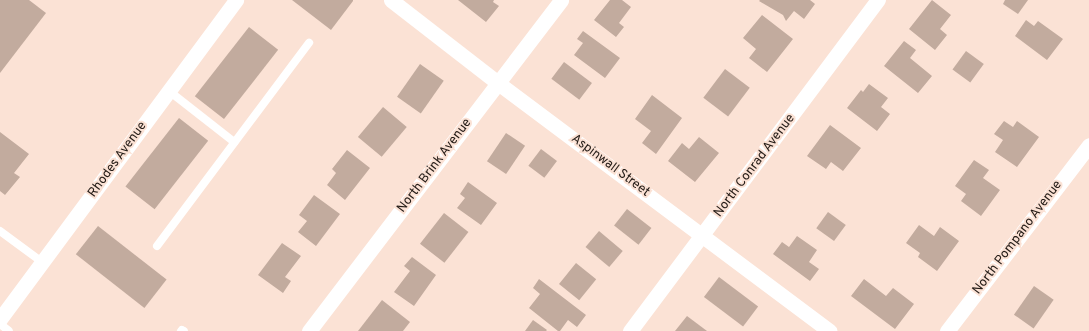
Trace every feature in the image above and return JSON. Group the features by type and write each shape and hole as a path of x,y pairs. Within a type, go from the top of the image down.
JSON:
{"street":[{"name":"Rhodes Avenue","path":"0,319 236,0"},
{"name":"Aspinwall Street","path":"391,0 498,83 830,331"},
{"name":"North Brink Avenue","path":"309,331 561,0"},
{"name":"North Conrad Avenue","path":"630,331 703,236 878,0"},
{"name":"North Pompano Avenue","path":"948,331 1089,145"}],"lane":[{"path":"157,246 309,43"},
{"path":"169,91 234,142"},
{"path":"0,231 42,262"},
{"path":"0,324 9,331"}],"building":[{"path":"0,0 29,0 46,13 0,73"},
{"path":"292,0 353,0 353,1 331,30"},
{"path":"458,0 494,0 493,2 499,6 486,22"},
{"path":"610,0 622,0 631,7 619,23 624,27 616,37 594,20"},
{"path":"810,0 815,4 804,19 794,11 786,21 783,15 759,1"},
{"path":"932,0 951,15 940,29 947,35 935,50 909,29"},
{"path":"1005,0 1028,0 1018,14 1003,4"},
{"path":"762,15 793,39 767,72 749,58 756,49 743,38"},
{"path":"1026,20 1034,26 1038,21 1063,39 1047,60 1015,36"},
{"path":"249,27 278,50 224,119 195,96"},
{"path":"583,31 620,58 605,78 574,55 583,43 577,39"},
{"path":"904,41 916,50 910,58 932,76 918,93 884,66"},
{"path":"966,51 984,64 970,83 952,70"},
{"path":"564,62 592,83 579,100 551,79"},
{"path":"420,64 444,81 421,113 397,97"},
{"path":"725,69 750,88 728,116 703,98"},
{"path":"869,84 888,98 881,107 890,114 877,131 847,108 861,90 863,92"},
{"path":"652,95 682,118 656,154 642,143 651,131 635,119"},
{"path":"383,107 407,127 382,157 358,137"},
{"path":"179,118 208,141 155,209 125,187"},
{"path":"1004,121 1013,127 1017,121 1039,137 1017,167 995,152 1003,140 994,134"},
{"path":"830,125 861,148 843,171 831,162 826,169 807,156"},
{"path":"0,132 29,154 14,173 20,177 5,195 0,191"},
{"path":"506,133 525,146 506,174 487,161"},
{"path":"699,137 719,153 695,182 668,161 682,143 689,149"},
{"path":"541,149 557,161 544,178 528,166"},
{"path":"347,150 370,168 345,200 327,185 336,173 332,169"},
{"path":"974,160 989,170 983,178 1000,190 981,216 961,201 966,194 955,186"},
{"path":"468,182 497,203 481,225 457,208 465,198 460,194"},
{"path":"314,195 340,214 316,246 298,232 307,221 299,215"},
{"path":"627,209 651,228 638,245 614,226"},
{"path":"828,212 846,225 834,241 816,228"},
{"path":"444,213 468,232 444,263 420,244"},
{"path":"919,225 934,236 940,227 959,241 937,271 918,257 920,253 906,243"},
{"path":"98,226 167,280 144,308 76,254"},
{"path":"599,231 623,251 609,267 586,247"},
{"path":"797,236 817,250 809,262 819,269 810,281 773,254 782,242 789,247"},
{"path":"282,243 301,256 285,277 291,281 283,293 258,275"},
{"path":"412,257 436,275 414,306 394,292 410,271 404,266"},
{"path":"576,263 596,279 579,300 559,284"},
{"path":"719,277 758,306 743,326 704,297"},
{"path":"539,279 586,315 577,327 568,320 560,331 558,331 529,308 540,294 533,288"},
{"path":"864,279 886,296 893,288 914,304 895,329 851,296"},
{"path":"1034,286 1054,300 1034,328 1014,315"},
{"path":"382,300 410,322 403,331 358,331"},
{"path":"687,316 707,331 675,331"},
{"path":"533,320 547,330 525,331"}]}
